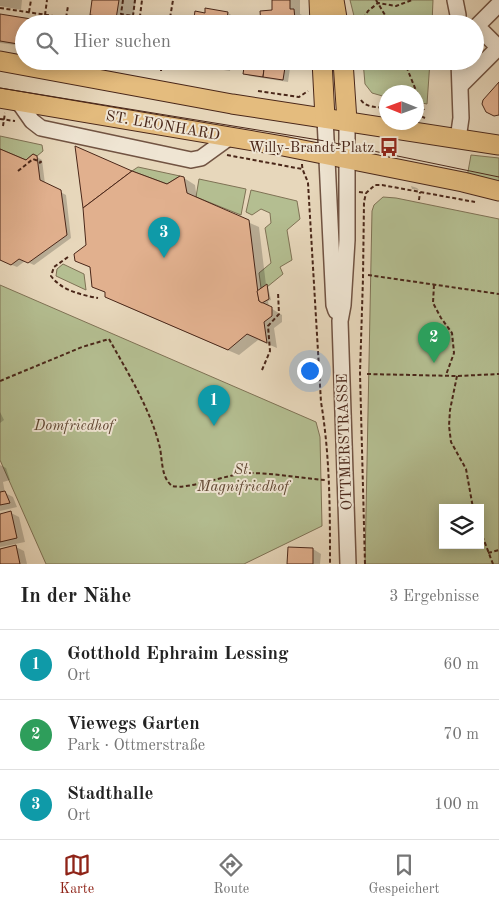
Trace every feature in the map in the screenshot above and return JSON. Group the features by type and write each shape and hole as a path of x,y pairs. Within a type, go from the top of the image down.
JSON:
{"main road":[{"path":"320,0 320,15"},
{"path":"334,0 336,15"},
{"path":"0,61 15,64"},
{"path":"49,70 232,104 499,145"},
{"path":"322,70 324,118"},
{"path":"344,70 347,121"},
{"name":"ST. LEONHARD","path":"8,104 230,137 346,159"},
{"path":"346,159 499,191"}],"street":[{"path":"455,0 457,15"},
{"path":"484,19 499,4"},
{"path":"484,33 499,48 484,62"},
{"path":"458,139 461,125 460,70"},
{"path":"460,85 476,70"},
{"path":"8,104 40,128 191,160 201,158 230,137"},
{"name":"OTTMERSTRASSE","path":"324,118 334,305 340,321"},
{"name":"OTTMERSTRASSE","path":"347,121 347,240 344,305 340,321 348,564"}],"path":[{"path":"30,13 31,0"},
{"path":"0,8 45,15 47,0"},
{"path":"123,0 121,14 127,15"},
{"path":"133,15 135,0"},
{"path":"140,15 142,0"},
{"path":"170,15 173,0"},
{"path":"376,0 386,15"},
{"path":"366,15 378,3 396,6 412,0"},
{"path":"66,15 68,6"},
{"path":"408,70 414,85"},
{"path":"290,91 290,96 299,97 307,92 309,87"},
{"path":"359,98 363,104 379,107"},
{"path":"3,126 8,104"},
{"path":"370,106 371,125"},
{"path":"18,172 33,159 40,162 38,164"},
{"path":"374,164 375,186"},
{"path":"302,169 306,175 309,192 321,402 327,436 330,564"},
{"path":"365,564 360,373 364,278 364,202 366,193 375,186 382,185 477,202"},
{"path":"419,200 421,186"},
{"path":"303,192 309,192"},
{"path":"68,257 54,267 51,276 57,284 85,296 98,298"},
{"path":"368,275 499,294"},
{"path":"434,285 433,303 452,333 454,353 446,376"},
{"path":"262,370 270,351 268,326 279,314 278,292"},
{"path":"0,381 82,347 110,339 140,394 159,443 165,478 172,486 182,488 228,476 248,473 325,480"},
{"path":"367,374 446,376 499,374"},
{"path":"457,376 450,410 449,426 451,442 466,469 472,504"},
{"path":"484,542 493,564"},
{"path":"488,553 499,550"}],"green space":[{"path":"350,0 433,0 432,15 354,15"},
{"path":"364,70 429,70 427,104 424,103 424,85 379,85 379,95 372,93 365,84"},
{"path":"0,136 42,145 43,151 37,156 33,154 26,160 0,149"},
{"path":"471,155 499,158 499,184 467,177"},
{"path":"138,167 180,176 167,184 132,171"},
{"path":"199,179 246,189 241,215 196,197"},
{"path":"251,190 297,201 300,219 287,230 292,260 280,267 283,274 267,287 261,288 259,273 271,263 265,228 271,223 270,213 261,209 252,215 246,212"},
{"path":"383,197 499,219 499,564 365,564 372,211 374,205"},
{"path":"63,264 84,274 86,290 56,276 57,269"},
{"path":"0,285 316,422 320,437 322,526 244,564 46,564 0,460"}],"building":[{"path":"92,0 119,0 117,15 90,15"},
{"path":"272,0 290,0 290,9 294,9 295,15 260,15 260,11 272,10"},
{"path":"205,8 228,12 228,15 194,15 195,11 205,13"},
{"path":"0,14 15,16 15,44 0,41"},
{"path":"244,70 264,70 263,77 243,74"},
{"path":"264,70 285,70 283,80 263,77"},
{"path":"499,82 499,115 494,116 486,112 482,104 483,100"},
{"path":"75,146 132,171 83,208"},
{"path":"0,149 26,160 33,154 37,156 40,180 61,190 67,235 28,263 19,259 11,265 0,260"},
{"path":"132,171 167,184 180,176 184,177 187,193 249,220 259,301 272,307 272,316 264,322 267,343 247,334 228,350 105,297 105,292 92,287 90,267 75,261 74,254 86,245 83,208"},
{"path":"267,284 269,299 262,303 259,301 257,291"},
{"path":"5,491 10,503 0,505 0,492"},
{"path":"11,511 17,538 0,542 0,514"},
{"path":"16,545 20,564 0,564 0,549"},
{"path":"288,547 313,548 313,564 287,564"}],"tram line":[{"path":"0,88 325,141 499,177"}],"place":[{"name":"Willy-Brandt-Platz","path":"389,147"},
{"name":"Stadthalle","path":"164,258"},
{"name":"Viewegs Garten","path":"434,363"},
{"name":"Gotthold Ephraim Lessing","path":"214,426"}],"park label":[{"name":"Domfriedhof","path":"74,425"},
{"name":"St. Magnifriedhof","path":"243,478"}]}
